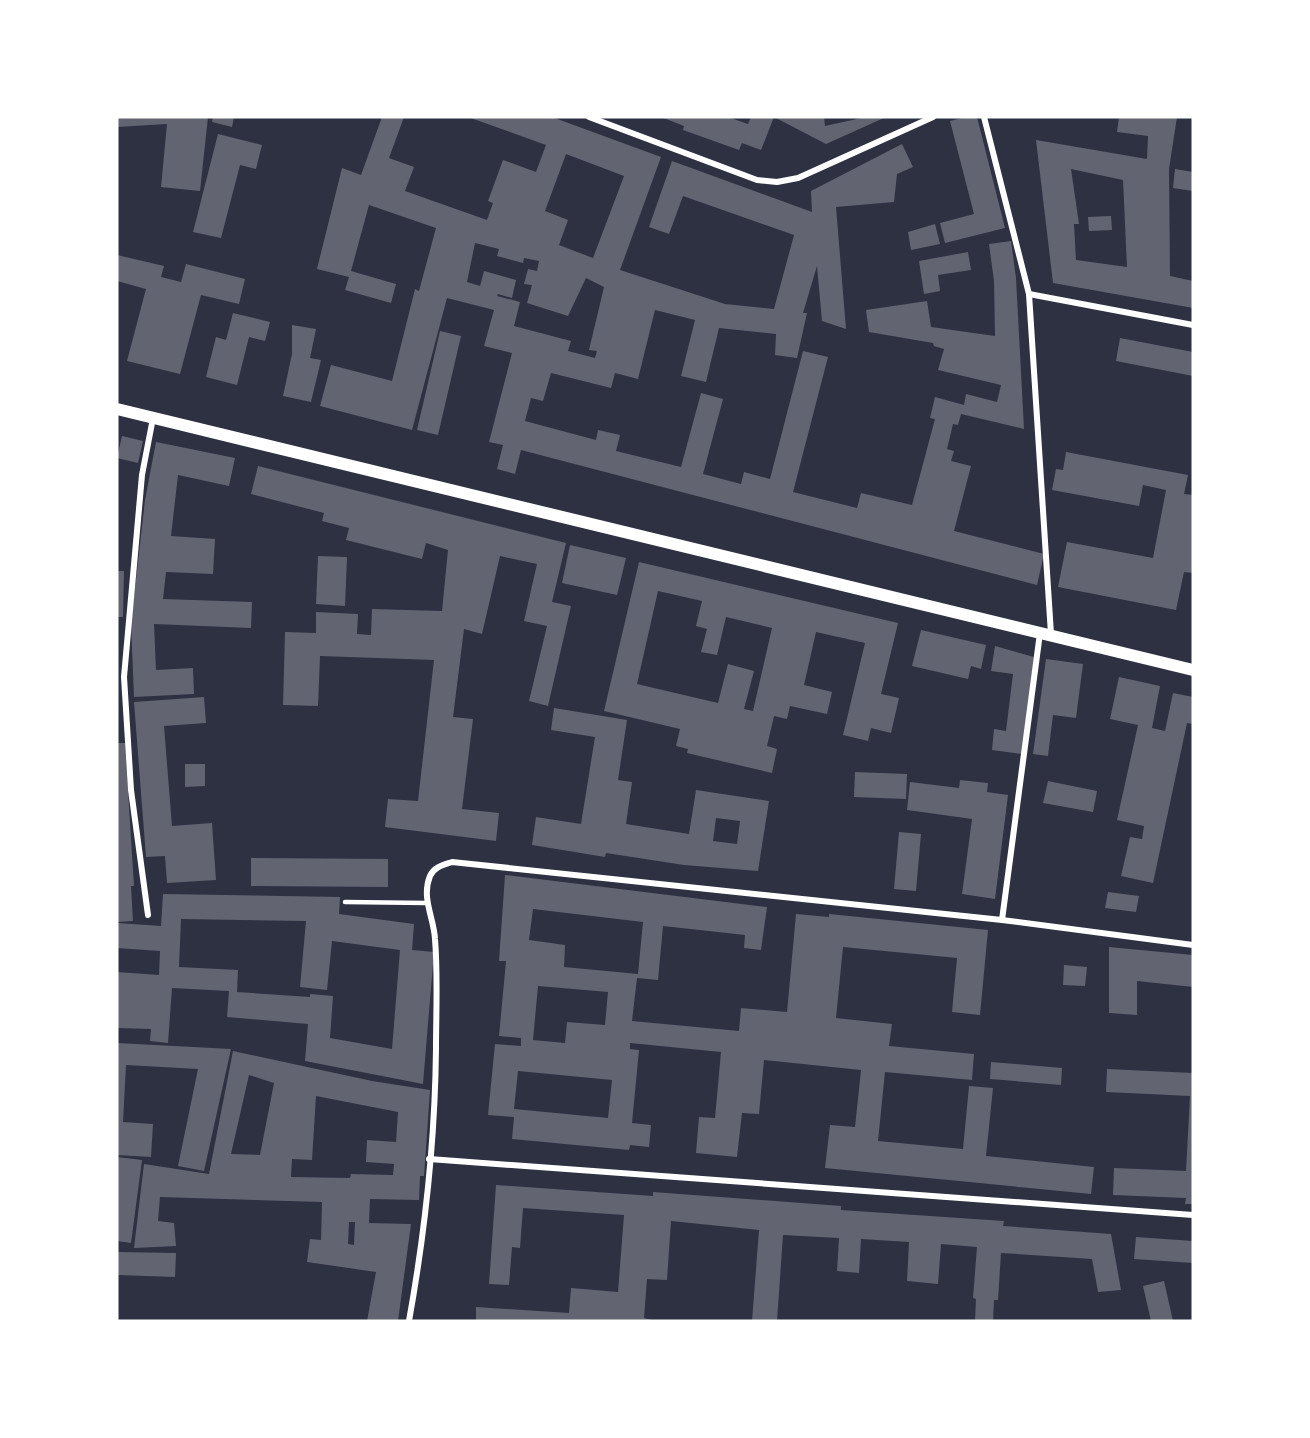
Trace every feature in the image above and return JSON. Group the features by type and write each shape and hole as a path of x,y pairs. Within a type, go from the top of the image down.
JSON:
{"main road":[{"path":"117,409 1193,670"}],"street":[{"path":"589,117 757,180 777,182 798,177 933,117"},
{"path":"984,117 1029,294 1046,633 1002,920"},
{"path":"1029,294 1193,326"},
{"path":"148,915 131,790 124,677 142,475 153,417"},
{"path":"409,1321 424,1239 436,1051 435,948 427,903 430,876 438,866 452,862 1002,920 1193,945"},
{"path":"429,1159 1193,1215"}],"lane":[{"path":"345,902 427,903"}],"building":[{"path":"117,117 208,117 200,191 161,187 167,124 117,127"},
{"path":"213,117 234,117 232,127 212,122"},
{"path":"382,117 404,117 389,158 414,167 405,191 487,220 493,203 488,201 503,160 536,172 546,145 468,117 552,117 661,157 620,270 725,304 774,309 794,235 683,196 669,234 649,227 672,161 812,212 811,191 902,144 913,167 897,174 894,202 836,207 846,329 822,321 817,266 803,313 807,313 797,358 775,355 776,334 719,328 706,382 681,376 695,320 655,310 638,379 615,373 611,388 551,373 543,401 531,398 525,421 596,440 598,430 620,435 616,451 681,467 701,393 723,399 703,474 741,484 744,472 770,479 803,351 828,357 793,492 857,508 861,493 912,505 935,419 930,418 935,397 964,405 966,394 997,402 1001,385 938,370 944,349 934,346 933,343 869,332 866,310 927,301 931,327 995,336 994,281 989,244 1011,241 1016,278 1024,429 961,414 958,425 953,424 947,449 954,451 951,461 971,466 954,531 1044,554 1037,585 521,450 515,474 497,469 503,445 489,442 512,353 484,346 494,310 447,298 412,430 320,406 331,365 392,381 415,289 419,291 436,228 369,205 351,271 396,284 391,303 345,290 349,277 317,269 342,168 361,175","holes":["566,154 624,176 593,258 559,245 568,220 545,211","475,243 499,249 497,256 523,263 524,258 539,261 537,271 528,269 524,284 532,285 527,303 568,316 586,278 604,287 589,350 597,351 595,358 568,351 571,341 514,326 520,302 497,296 498,294 512,298 516,280 484,271 480,286 467,282"]},
{"path":"661,117 728,117 748,124 751,117 774,117 761,150 742,143 739,150 683,130 684,126"},
{"path":"774,117 824,117 825,126 866,117 886,117 826,144"},
{"path":"977,117 1005,228 945,243 940,223 974,214 950,121"},
{"path":"1119,117 1177,117 1169,169 1170,276 1193,281 1193,308 1053,283 1036,140 1147,159 1148,136 1117,132","holes":["1071,169 1123,180 1127,267 1076,260 1074,224 1079,224"]},
{"path":"218,134 262,145 256,169 240,165 221,238 193,232"},
{"path":"1175,169 1193,172 1193,191 1173,188"},
{"path":"1111,216 1112,230 1089,231 1088,217"},
{"path":"935,224 940,244 911,250 908,232"},
{"path":"968,252 971,270 938,275 940,291 924,294 919,261"},
{"path":"117,255 164,266 161,277 181,282 186,264 245,279 239,304 201,295 180,374 127,361 146,289 117,281"},
{"path":"233,313 270,322 265,341 249,337 237,385 206,377 216,337 226,340"},
{"path":"292,325 316,329 310,358 321,360 311,402 283,396 292,354"},
{"path":"440,331 461,336 438,435 417,430"},
{"path":"1120,338 1193,352 1193,376 1116,361"},
{"path":"122,436 143,441 138,463 117,458"},
{"path":"156,442 235,458 229,486 178,475 171,536 215,539 213,574 166,572 163,599 252,602 251,628 154,624 156,670 193,668 194,694 134,697 131,624 145,500"},
{"path":"1066,452 1188,475 1184,494 1193,495 1193,573 1184,572 1176,610 1058,587 1067,542 1153,558 1166,490 1143,485 1139,506 1052,490 1056,469 1063,470"},
{"path":"258,466 566,543 552,602 571,606 548,706 529,701 547,626 524,621 537,564 500,556 482,634 464,629 453,717 473,719 462,809 499,813 496,841 385,827 388,799 418,801 434,660 320,656 318,706 283,705 285,632 316,633 316,612 358,614 357,634 371,635 372,609 442,611 448,550 426,543 422,559 346,540 349,528 322,521 324,513 251,494"},
{"path":"570,545 626,558 617,595 562,583"},
{"path":"318,556 347,557 345,606 316,604"},
{"path":"639,562 898,623 881,694 899,698 891,733 871,728 868,741 843,735 865,643 816,632 804,685 832,692 827,714 790,706 787,719 774,716 767,746 777,749 772,773 687,753 688,749 676,746 680,729 604,711","holes":["658,591 702,601 696,626 707,629 701,652 717,655 726,617 772,628 753,711 744,709 754,671 728,664 718,703 637,684"]},
{"path":"117,571 124,571 123,617 117,617"},
{"path":"921,630 986,645 981,669 971,666 968,679 912,666"},
{"path":"995,646 1034,657 1022,754 992,750 994,729 1006,731 1013,674 991,671"},
{"path":"1046,659 1083,664 1076,718 1053,715 1048,756 1033,754"},
{"path":"1119,677 1160,686 1152,728 1165,731 1173,693 1193,697 1193,724 1187,723 1153,883 1121,876 1130,837 1142,839 1144,826 1117,820 1138,725 1110,719"},
{"path":"204,697 206,723 164,726 172,826 212,823 216,880 167,883 165,856 146,857 134,702"},
{"path":"554,708 627,720 618,780 632,782 626,824 689,834 696,790 769,801 758,871 684,865 606,853 605,857 532,845 536,817 581,824 595,737 551,730","holes":["716,818 740,821 737,844 713,841"]},
{"path":"117,743 125,743 134,886 131,886 133,921 117,922"},
{"path":"185,764 205,764 205,786 185,787"},
{"path":"855,772 907,774 906,799 854,797"},
{"path":"960,780 988,783 987,792 1008,795 995,899 962,894 972,819 907,810 910,782 959,788"},
{"path":"1048,781 1097,791 1093,812 1043,803"},
{"path":"899,832 921,834 916,891 894,889"},
{"path":"251,858 388,859 388,887 251,886"},
{"path":"505,875 767,907 761,950 744,948 745,935 663,926 658,980 637,978 632,1021 739,1031 741,1008 787,1012 796,914 829,917 829,914 988,930 980,1015 952,1012 957,958 843,947 836,1018 892,1024 889,1046 974,1054 972,1080 885,1072 878,1141 963,1149 969,1086 993,1088 986,1156 1094,1167 1091,1194 825,1168 830,1125 855,1127 861,1070 764,1060 759,1114 742,1113 737,1157 696,1153 699,1117 715,1118 721,1052 630,1043 630,1049 639,1050 632,1123 651,1125 649,1147 630,1145 629,1150 512,1139 514,1117 488,1115 495,1044 521,1046 521,1038 499,1036 506,961 499,961","holes":["533,909 643,922 638,974 564,967 565,945 529,940","538,986 608,992 605,1025 567,1022 565,1043 533,1040","518,1071 612,1080 608,1118 514,1109"]},
{"path":"1108,892 1139,896 1136,912 1105,908"},
{"path":"163,894 340,897 339,914 414,924 412,950 434,952 423,1084 305,1061 308,1024 227,1017 229,991 172,988 168,1043 150,1041 151,1029 117,1028 117,972 159,975 160,951 117,948 117,923 161,926","holes":["181,919 306,921 300,987 327,990 332,941 400,950 392,1049 330,1038 333,996 310,994 310,997 237,992 238,970 179,967"]},
{"path":"1109,947 1193,955 1193,987 1137,981 1137,1015 1109,1013"},
{"path":"1064,965 1087,967 1085,986 1063,985"},
{"path":"117,1043 231,1049 204,1171 178,1166 198,1069 126,1065 123,1122 153,1124 151,1157 117,1155"},
{"path":"233,1051 372,1081 430,1090 424,1176 420,1176 419,1200 370,1199 369,1223 411,1224 398,1321 367,1321 376,1272 307,1262 310,1239 321,1240 322,1202 160,1197 158,1221 174,1223 176,1246 134,1248 144,1164 209,1174","holes":["249,1075 274,1083 260,1155 231,1154","316,1096 398,1112 396,1142 367,1140 366,1162 394,1164 393,1175 351,1174 350,1178 291,1177 292,1159 312,1160","349,1222 355,1222 354,1245 348,1244"]},
{"path":"991,1062 1062,1068 1061,1085 990,1079"},
{"path":"1107,1069 1193,1073 1193,1204 1185,1204 1186,1198 1113,1195 1114,1168 1186,1171 1190,1096 1106,1092"},
{"path":"117,1157 142,1160 131,1243 117,1241"},
{"path":"496,1185 653,1196 653,1192 841,1206 841,1210 1004,1221 1003,1226 1111,1234 1121,1290 1098,1292 1092,1259 1001,1253 998,1300 994,1300 993,1321 975,1321 976,1299 973,1298 977,1247 941,1244 938,1284 907,1281 909,1242 861,1239 859,1273 837,1271 839,1238 783,1235 777,1321 752,1321 759,1230 671,1221 667,1280 647,1279 644,1318 656,1321 476,1321 476,1307 569,1313 571,1288 618,1292 624,1215 523,1208 520,1248 512,1247 509,1285 489,1284"},
{"path":"1136,1237 1193,1241 1193,1263 1134,1259"},
{"path":"117,1252 176,1253 175,1277 117,1275"},
{"path":"1164,1281 1173,1321 1151,1321 1143,1286"}]}
